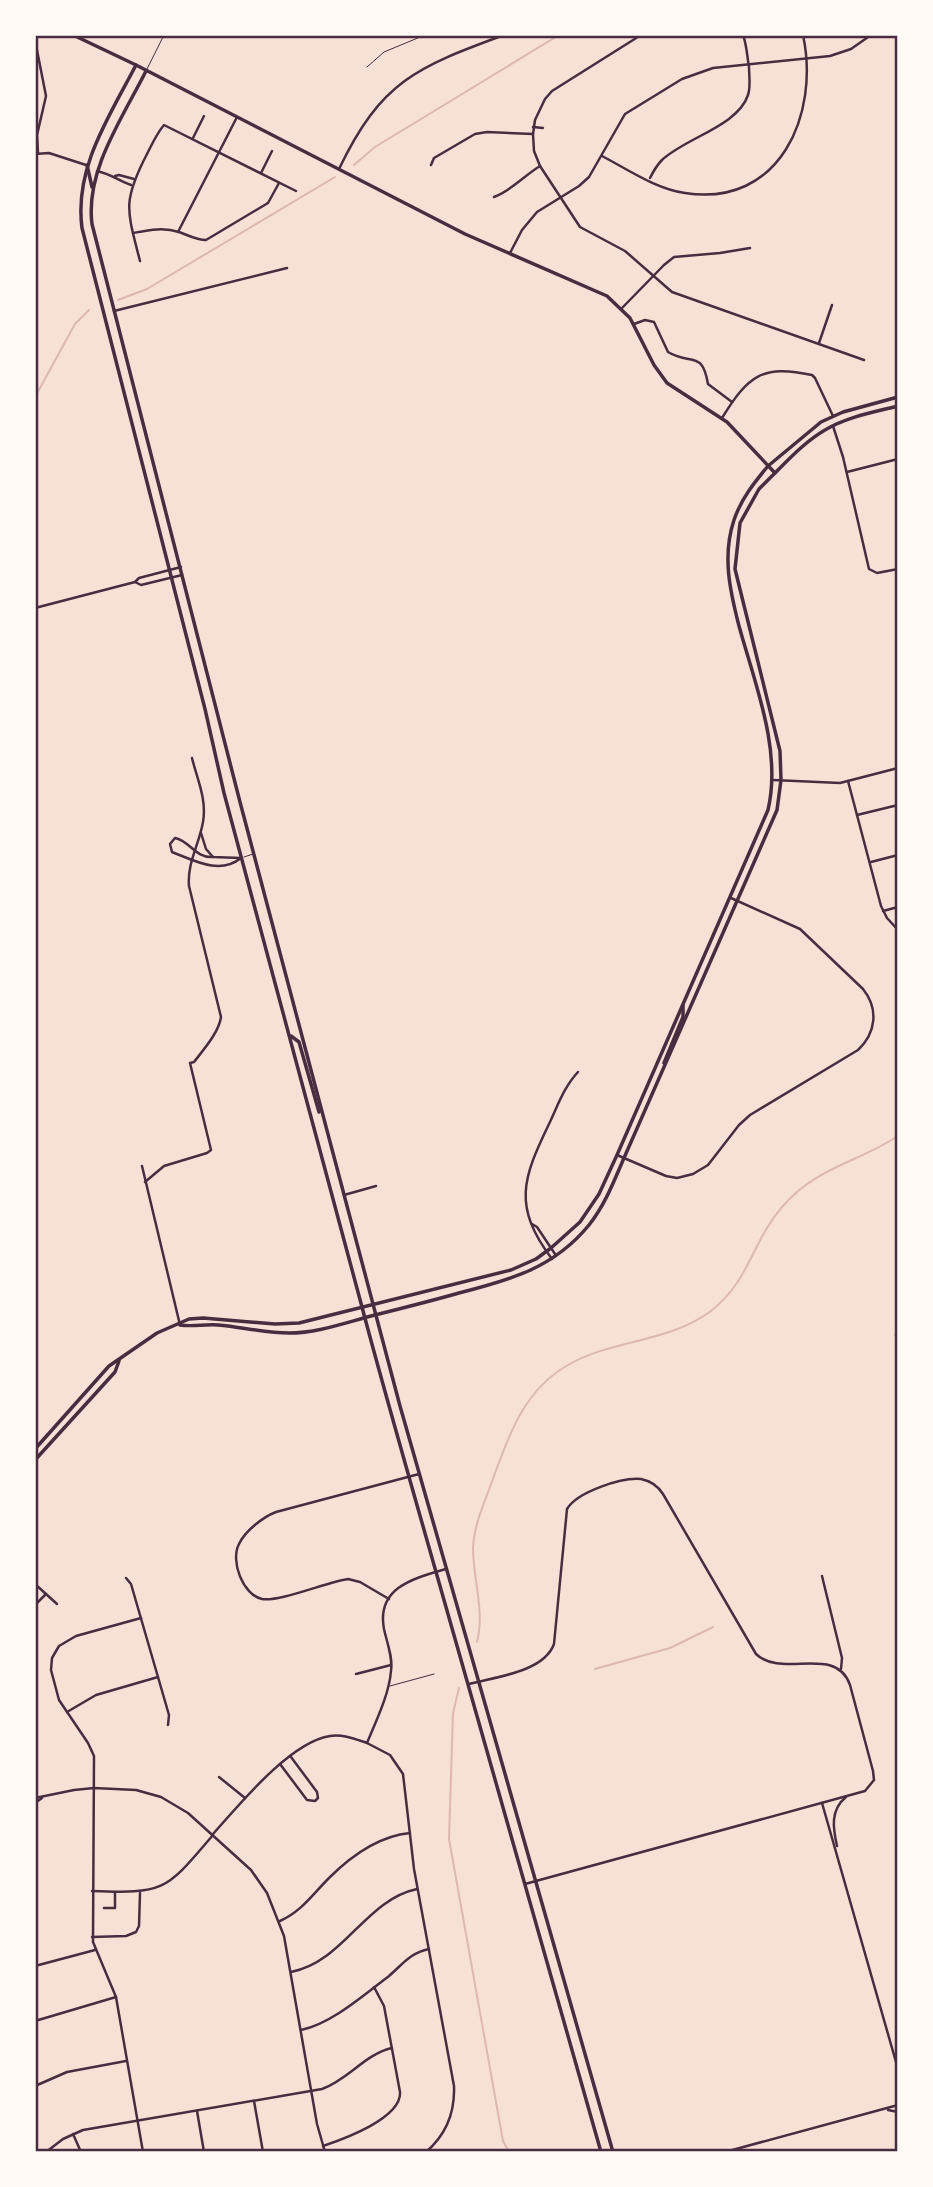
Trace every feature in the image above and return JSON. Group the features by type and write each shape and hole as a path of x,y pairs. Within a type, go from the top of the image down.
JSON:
{"main road":[{"path":"73,35 465,234 607,296 622,308 634,324 662,378 681,394 733,426 775,473"},
{"path":"135,65 86,165 80,197 82,228 241,858 362,1307 601,2152"},
{"path":"146,71 97,171 91,208 92,225 372,1304 613,2152"},
{"path":"86,165 93,189"},
{"path":"35,1449 109,1366 148,1338 189,1319 211,1317 263,1323 299,1323 512,1270 549,1250 569,1233 590,1208 617,1155 768,810 773,780 769,739 732,599 727,567 729,539 736,513 746,493 768,466 808,431 833,416 898,397"},
{"path":"180,1325 220,1325 291,1333 317,1330 513,1279 554,1257 576,1238 598,1213 773,822 782,761 735,569 740,523 759,489 813,438 833,426 898,406"},
{"path":"665,1065 683,1017 683,1004"},
{"path":"291,1036 299,1042 316,1105 323,1120"},
{"path":"35,1460 115,1372 120,1360"}],"street":[{"path":"339,169 365,121 405,79 438,61 504,35"},
{"path":"641,35 552,91 541,106 533,127 534,150 540,166 580,227 625,251 667,290 864,360"},
{"path":"649,180 663,160 741,108 749,90 743,35"},
{"path":"602,156 675,191 704,195 733,190 761,176 784,154 798,128 806,99 807,59 803,35"},
{"path":"510,253 531,218 584,181 602,156 621,118 682,79 699,71 838,55 871,35"},
{"path":"35,40 46,96 37,135 37,153 49,153 86,165"},
{"path":"193,138 204,116"},
{"path":"178,232 237,117"},
{"path":"140,261 128,208 131,185 161,126 166,125 193,138 296,191"},
{"path":"533,127 543,128"},
{"path":"431,165 435,158 475,134 533,134"},
{"path":"261,173 272,151"},
{"path":"494,197 540,166"},
{"path":"97,171 134,179"},
{"path":"115,176 117,180 131,185"},
{"path":"133,233 161,229 197,239 211,238 268,203 279,183"},
{"path":"622,308 669,260 680,256 750,248"},
{"path":"114,311 287,268"},
{"path":"820,343 832,305"},
{"path":"634,324 645,320 654,321 668,352 701,362 708,384 732,402"},
{"path":"722,418 746,384 769,373 787,369 816,378 833,416"},
{"path":"833,426 868,565 875,573 898,569"},
{"path":"846,472 898,459"},
{"path":"35,608 181,567"},
{"path":"135,582 141,585 183,575"},
{"path":"145,1182 164,1166 211,1150 190,1063 218,1027 221,1017 190,891 191,859 203,819 203,799 192,758"},
{"path":"773,780 828,783 848,781 898,768"},
{"path":"848,781 883,911 898,930"},
{"path":"857,815 898,804"},
{"path":"200,832 206,849 213,857"},
{"path":"175,838 183,840 194,851 207,858 241,858 233,864 208,865 172,852 170,844 175,838"},
{"path":"870,862 898,855"},
{"path":"617,1155 666,1176 683,1177 698,1172 712,1161 734,1131 750,1115 858,1050 870,1035 874,1013 863,989 800,929 731,898"},
{"path":"883,911 898,907"},
{"path":"554,1257 537,1227 531,1224 526,1203 527,1172 565,1088 578,1072"},
{"path":"142,1166 180,1325"},
{"path":"344,1195 376,1186"},
{"path":"898,1321 898,1345"},
{"path":"388,1599 359,1582 348,1579 274,1598 260,1599 244,1585 237,1561 237,1549 243,1538 270,1515 419,1474"},
{"path":"468,1685 535,1665 547,1656 554,1644 567,1508 575,1498 584,1493 634,1479 642,1479 658,1486 759,1658 773,1664 826,1664 841,1669 849,1681 873,1771 872,1784 865,1791 525,1884"},
{"path":"367,1743 388,1687 391,1665 383,1615 388,1599 407,1581 446,1569"},
{"path":"822,1576 842,1658 841,1669"},
{"path":"126,1578 131,1584 169,1715 168,1725"},
{"path":"35,1584 57,1604"},
{"path":"35,1605 46,1594"},
{"path":"141,1618 75,1636 55,1651 51,1670 59,1700 93,1752 93,1937 95,1950 116,1997 143,2152"},
{"path":"356,1674 391,1665"},
{"path":"67,1713 96,1695 158,1677"},
{"path":"92,1891 140,1892 157,1889 175,1878 245,1798 280,1764 316,1741 329,1736 343,1736 367,1743 390,1755 399,1767 404,1782 418,1889 453,2086 454,2100 445,2129 426,2152"},
{"path":"280,1764 307,1800 315,1801 317,1792 291,1757"},
{"path":"219,1777 245,1798"},
{"path":"35,1800 94,1788 136,1790 161,1797 188,1813 251,1870 267,1893 279,1920 325,2152"},
{"path":"839,1859 834,1829 835,1812 839,1803 848,1796"},
{"path":"822,1802 898,2069"},
{"path":"279,1920 301,1909 328,1879 356,1856 386,1838 410,1833"},
{"path":"85,1852 93,1852"},
{"path":"291,1972 315,1965 339,1947 390,1900 418,1889"},
{"path":"104,1908 115,1908 116,1892"},
{"path":"93,1937 126,1936 136,1932 139,1926 140,1892"},
{"path":"302,2030 322,2024 374,1987 413,1953 429,1949"},
{"path":"35,1966 95,1950"},
{"path":"323,2146 371,2125 397,2106 400,2097 384,2006 374,1987"},
{"path":"35,2021 116,1997"},
{"path":"46,2152 73,2134 328,2087 378,2052 392,2048"},
{"path":"35,2086 67,2072 127,2061"},
{"path":"254,2101 263,2152"},
{"path":"728,2152 898,2105"},
{"path":"197,2110 204,2152"},
{"path":"877,2111 898,2112"},
{"path":"73,2134 81,2152"}],"lane":[{"path":"146,71 164,35"},
{"path":"367,67 384,52 425,35"},
{"path":"241,858 254,854"},
{"path":"388,1687 435,1674"}],"waterway":[{"path":"354,165 375,147 559,35"},
{"path":"118,300 147,289 335,177"},
{"path":"35,397 75,324 89,310"},
{"path":"477,1642 480,1619 473,1548 477,1524 510,1435 518,1418 539,1388 568,1365 585,1357 677,1329 711,1311 735,1286 772,1220 795,1194 823,1174 898,1136"},
{"path":"595,1669 670,1648 713,1627"},
{"path":"459,1688 453,1713 449,1839 503,2141 509,2152"}]}
